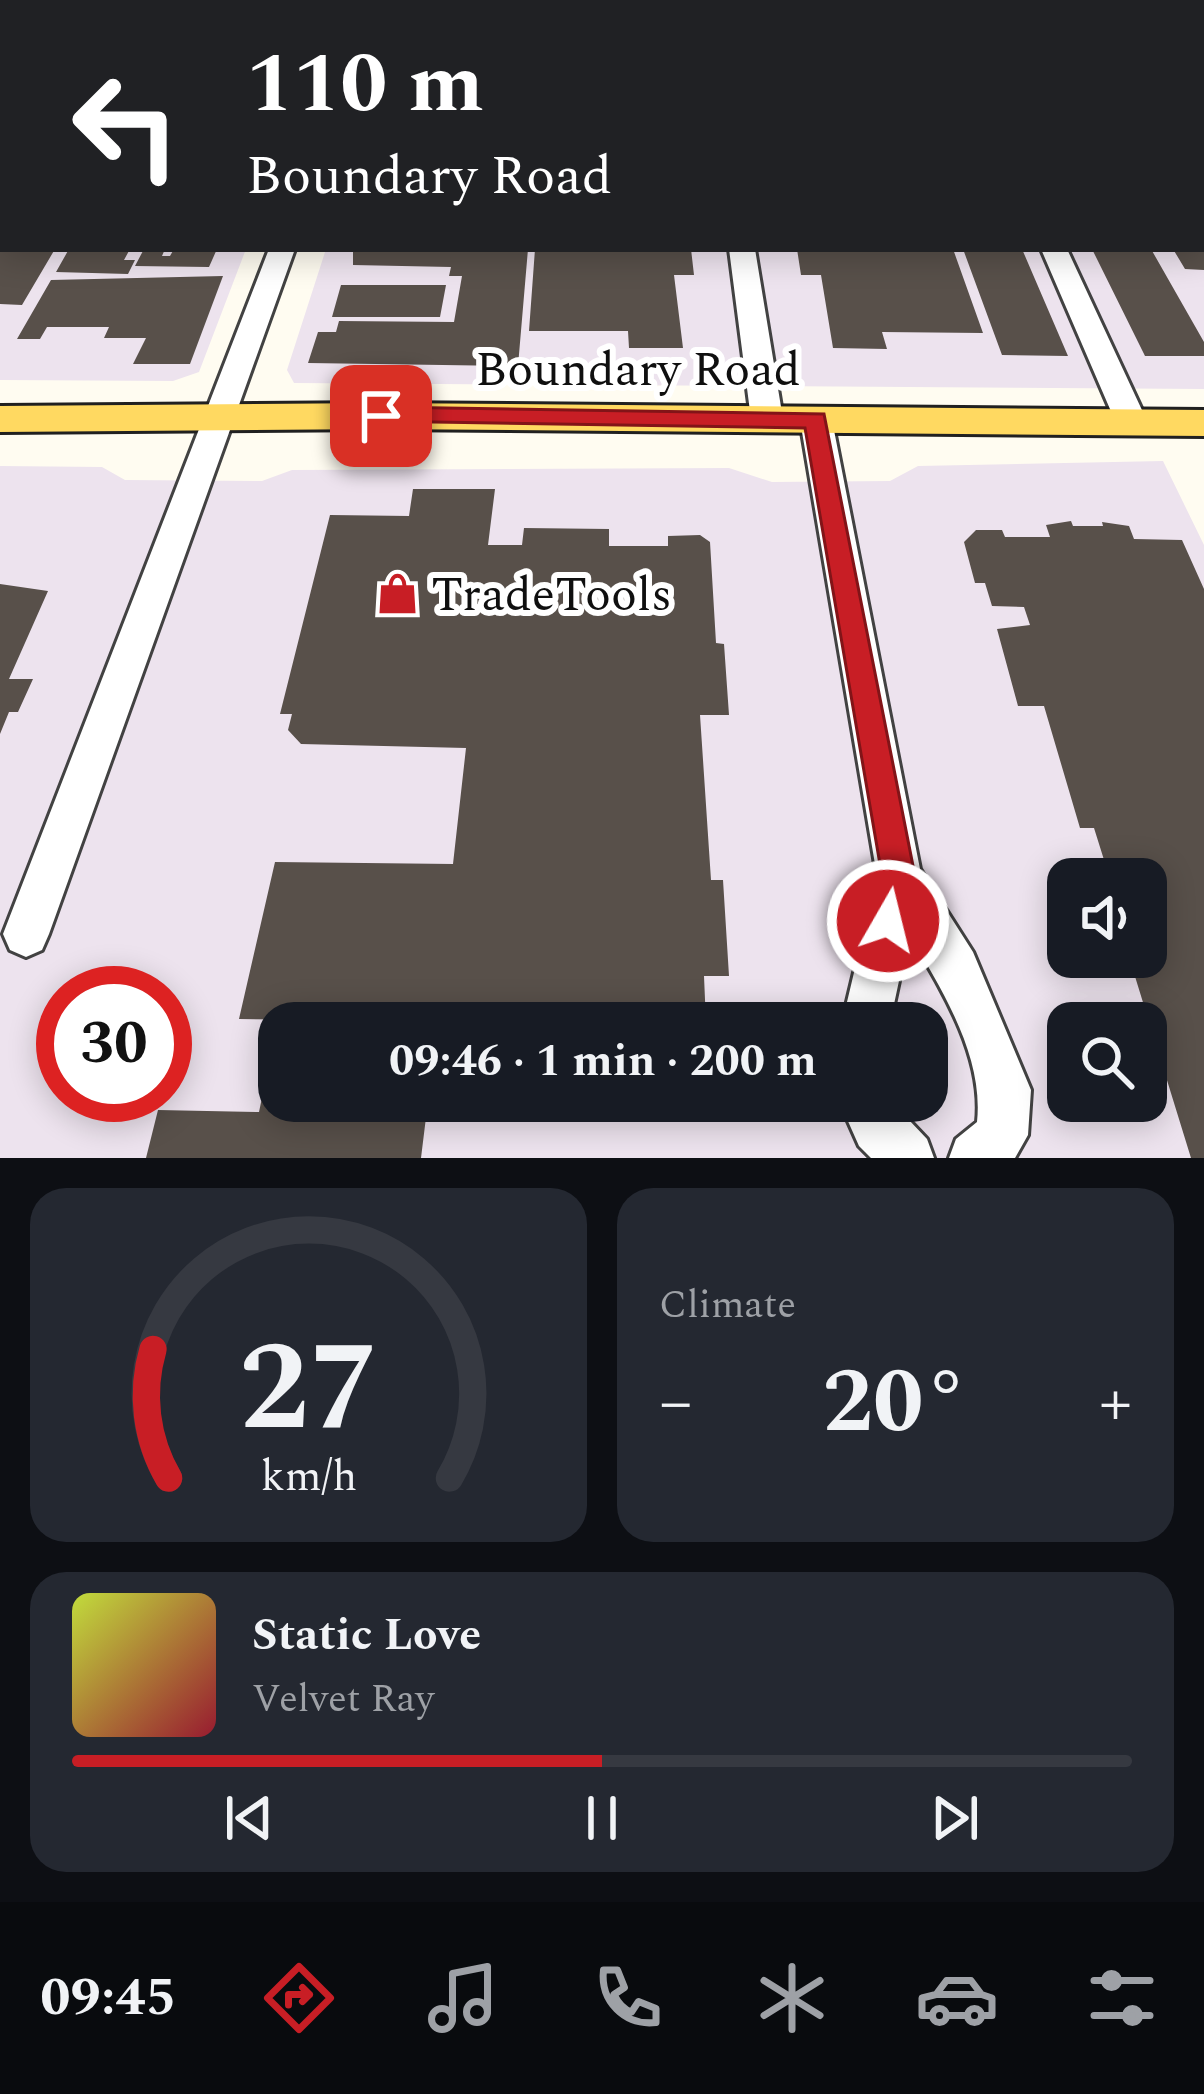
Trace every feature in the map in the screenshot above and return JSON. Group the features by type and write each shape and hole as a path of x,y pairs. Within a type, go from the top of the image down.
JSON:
{"main road":[{"name":"Boundary Road","path":"0,419 1204,423"}],"street":[{"path":"26,934 282,252"},
{"path":"742,252 767,419"},
{"path":"1055,252 1132,422"},
{"path":"816,420 898,876 956,969 1006,1090 1002,1135 975,1158"},
{"path":"871,1002 898,876"},
{"path":"874,1122 908,1158"}],"shaded area":[{"path":"0,252 245,252 199,372 173,381 0,380"},
{"path":"325,252 1204,252 1204,389 294,383 287,370"},
{"path":"1163,461 1204,545 1204,1158 0,1158 0,466 102,467 125,480 262,481 292,470 729,468 772,482 890,481 918,466"}],"building":[{"path":"0,252 53,252 22,305 0,304"},
{"path":"67,252 128,252 124,260 135,260 128,274 56,272"},
{"path":"142,252 170,256 172,252 216,252 209,267 135,266"},
{"path":"353,252 528,252 518,366 308,363 318,332 336,332 339,321 454,322 462,276 449,276 451,267 353,265"},
{"path":"535,252 691,252 694,275 674,275 683,348 629,348 628,331 529,331"},
{"path":"797,252 954,252 983,333 882,332 887,349 833,348 821,275 801,275"},
{"path":"964,252 1023,252 1068,356 1002,355"},
{"path":"1093,252 1153,252 1204,342 1204,356 1145,356"},
{"path":"1175,252 1204,252 1204,270 1185,269"},
{"path":"223,276 190,364 133,364 146,338 104,338 109,327 47,327 40,339 17,339 51,280"},
{"path":"341,285 446,285 440,317 332,317"},
{"path":"413,489 495,489 488,545 522,545 524,528 609,529 609,546 668,546 668,536 700,535 710,542 716,643 724,644 729,715 700,715 711,880 723,880 729,976 704,976 705,1002 258,1002 258,1019 239,1019 275,862 453,864 466,748 301,744 288,730 292,714 280,714 330,515 409,516"},
{"path":"1071,521 1073,526 1103,526 1102,522 1129,526 1134,539 1182,540 1204,589 1204,1158 1191,1158 1167,1080 1167,1002 1143,1002 1135,978 1167,978 1167,858 1103,858 1094,828 1080,828 1044,706 1018,706 997,629 1030,625 1024,607 992,606 985,583 975,583 964,542 976,530 1002,530 1005,537 1050,537 1046,525"},
{"path":"0,584 48,591 9,679 33,679 18,712 9,712 0,734"},
{"path":"192,1111 258,1112 258,1122 425,1122 421,1158 146,1158 155,1122 192,1122"}],"place":[{"name":"TradeTools","path":"397,593"}],"route":[{"path":"381,416 816,420 898,876 888,921"}]}
